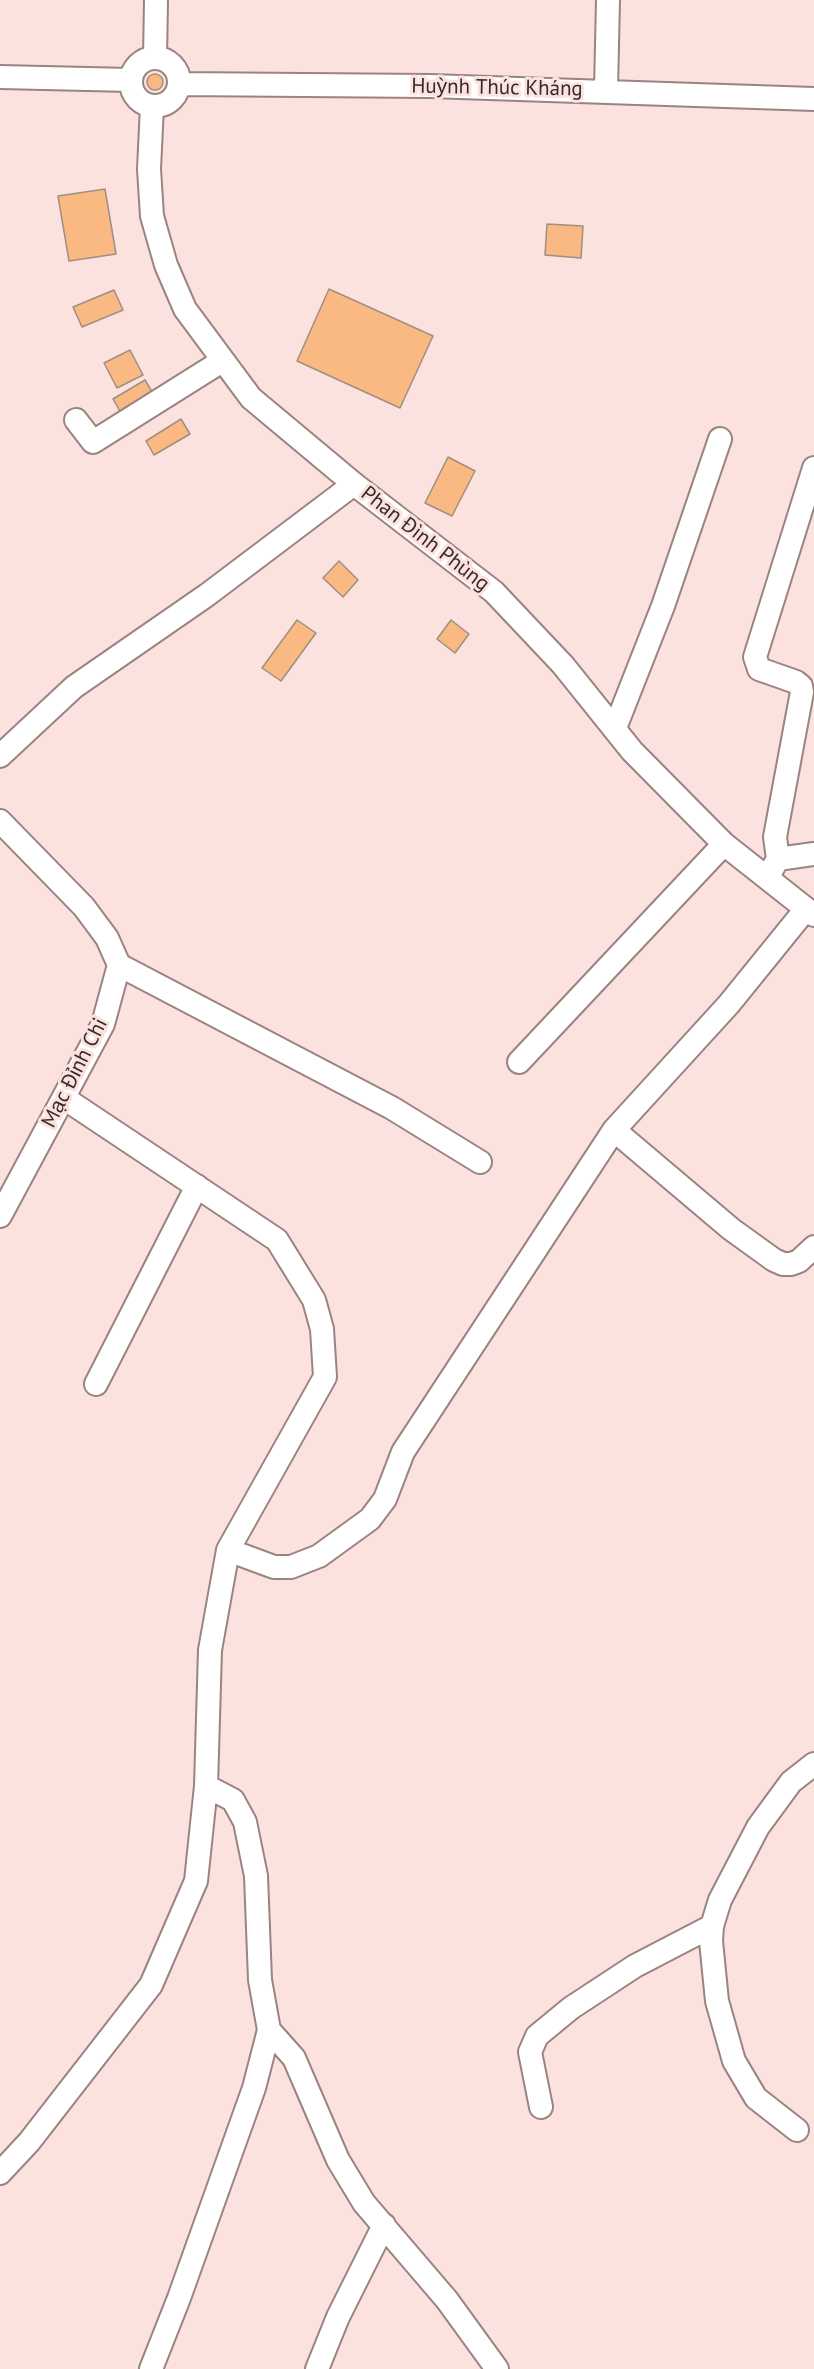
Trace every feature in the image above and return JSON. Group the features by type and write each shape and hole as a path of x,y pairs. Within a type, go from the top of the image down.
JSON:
{"street":[{"path":"156,0 156,58"},
{"path":"606,90 608,0"},
{"path":"156,58 172,65 179,84 177,94 171,101 164,105 152,106 141,102 135,96 131,80 137,66 156,58"},
{"path":"0,77 131,80"},
{"name":"Huỳnh Thúc Kháng","path":"179,84 606,90 814,99"},
{"name":"Phan Đình Phùng","path":"152,106 149,168 152,216 166,265 185,309 251,398 354,484 494,592 563,665 632,751 724,844 773,868 810,912"},
{"path":"76,420 93,442 222,361"},
{"path":"615,728 663,606 720,439"},
{"path":"814,468 755,657 759,669 796,682 801,686 802,692 775,837 773,868 814,855"},
{"path":"0,756 74,687 207,596 354,484"},
{"path":"0,821 84,907 107,938 119,965 392,1108 480,1162"},
{"path":"519,1062 724,844"},
{"path":"228,1550 274,1567 291,1567 319,1556 370,1519 385,1499 403,1452 614,1130 810,912"},
{"name":"Mạc Đỉnh Chi","path":"0,1216 103,1024 119,965"},
{"path":"0,2173 29,2142 151,1985 196,1881 206,1786 210,1650 228,1550 325,1377 322,1329 314,1300 277,1240 64,1098"},
{"path":"614,1130 731,1229 774,1260 783,1264 791,1264 799,1261 814,1246"},
{"path":"96,1384 197,1186"},
{"path":"797,2130 756,2098 734,2061 717,2001 712,1926 720,1900 769,1808 791,1782 814,1764"},
{"path":"151,2369 179,2298 254,2088 269,2030 260,1980 256,1876 245,1822 232,1800 206,1786"},
{"path":"541,2108 530,2052 537,2036 571,2008 635,1966 712,1926"},
{"path":"269,2030 294,2058 338,2160 364,2203 447,2300 497,2369"},
{"path":"317,2369 338,2317 384,2225"}],"building":[{"path":"152,74 158,74 163,82 161,88 152,90 147,85 147,79"},
{"path":"105,189 116,254 69,261 58,196"},
{"path":"547,224 583,226 581,258 545,255"},
{"path":"329,289 433,336 400,408 297,361"},
{"path":"114,290 123,310 82,327 73,307"},
{"path":"130,350 143,375 117,388 104,363"},
{"path":"145,380 154,395 122,415 113,399"},
{"path":"181,419 190,434 154,455 146,441"},
{"path":"448,457 475,471 452,516 425,503"},
{"path":"339,561 358,580 343,597 323,578"},
{"path":"297,620 316,633 281,681 262,668"},
{"path":"451,620 469,634 455,653 437,639"}]}
